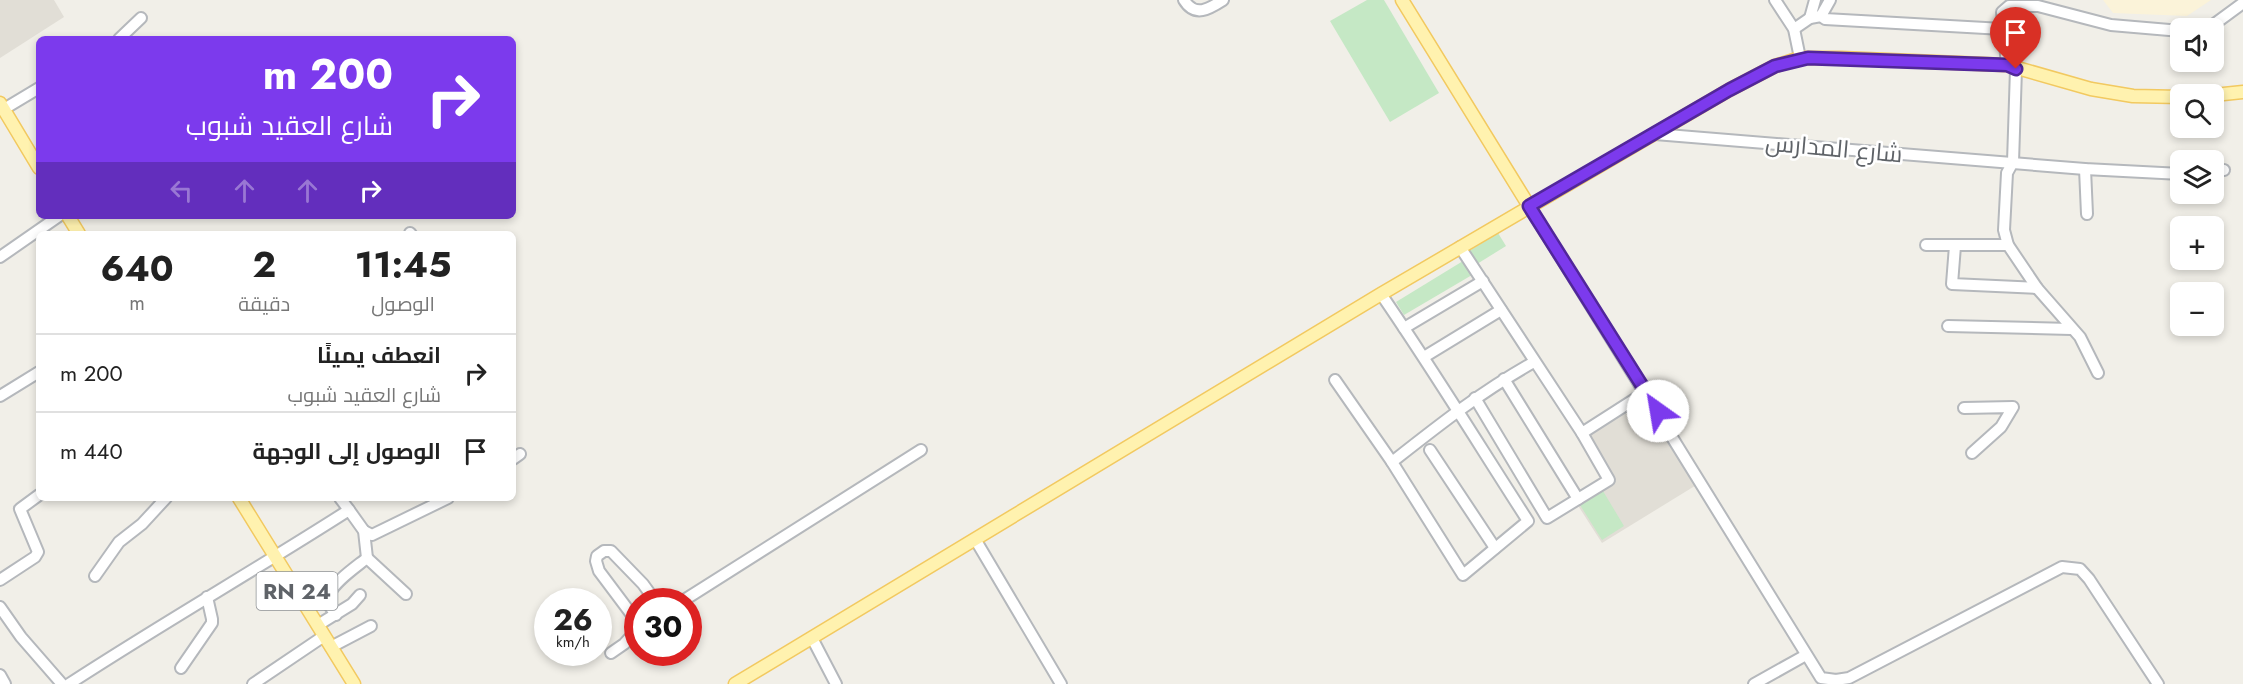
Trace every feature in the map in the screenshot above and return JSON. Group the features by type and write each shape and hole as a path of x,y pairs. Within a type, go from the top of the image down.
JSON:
{"main road":[{"path":"1402,0 1529,206"},
{"path":"735,684 1460,247 1729,90 1775,66 1800,58 1841,58 2011,67 2091,89 2133,96 2170,97"},
{"path":"2224,93 2243,92"},
{"path":"2,106 36,163"},
{"name":"RN 24","path":"241,501 354,684"}],"street":[{"path":"1184,0 1188,6 1197,11 1206,10 1223,0"},
{"path":"1775,0 1794,29 1800,58"},
{"path":"1794,29 1830,0"},
{"path":"2223,18 2243,3"},
{"path":"2098,373 2080,338 2037,288 2008,245 2004,230 2007,173 2013,162 2011,67 2002,12 2009,6 2018,4 2038,6 2111,25 2170,30"},
{"path":"1814,11 1825,19 2003,29"},
{"path":"122,36 141,18"},
{"path":"2,106 36,89"},
{"name":"شارع المدارس","path":"1655,134 2085,169 2170,173"},
{"path":"2085,169 2087,214"},
{"path":"1529,206 1646,392 1822,681 1850,678 2062,567 2080,569 2090,579 2158,684"},
{"path":"37,231 55,219"},
{"path":"0,257 36,232"},
{"path":"1926,245 2008,245"},
{"path":"1955,246 1952,284 2037,288"},
{"path":"1460,247 1582,433 1609,480 1547,518 1475,398"},
{"path":"1404,328 1483,281"},
{"path":"1335,380 1392,462 1463,575 1528,521 1424,357 1381,294"},
{"path":"1424,357 1501,310"},
{"path":"1948,326 2071,329"},
{"path":"1392,462 1475,398 1534,362"},
{"path":"0,396 36,374"},
{"path":"1504,379 1578,499"},
{"path":"1582,433 1646,392"},
{"path":"1964,408 2013,407 2001,427 1972,453"},
{"path":"702,589 921,450"},
{"path":"1430,450 1495,548"},
{"path":"0,580 35,557 38,552 20,509 36,497"},
{"path":"95,576 119,542 142,524 163,501"},
{"path":"342,501 364,531 372,535 442,501"},
{"path":"69,684 160,625 276,557 349,510"},
{"path":"364,531 367,558 406,594"},
{"path":"975,539 1061,684"},
{"path":"624,606 599,571 597,556 604,551 611,551 646,588"},
{"path":"336,615 328,597 342,579 367,558"},
{"path":"318,625 352,604 360,595"},
{"path":"181,668 212,623 207,597"},
{"path":"0,607 21,638 62,684"},
{"path":"331,647 371,626"},
{"path":"253,684 324,636"},
{"path":"812,638 836,684"},
{"path":"1754,684 1806,655"},
{"path":"0,675 5,684"}],"shaded area":[{"path":"0,0 54,0 64,17 0,58"},
{"path":"1644,397 1698,484 1602,543 1577,504 1613,482 1584,432"}],"green space":[{"path":"1367,0 1384,0 1439,93 1390,122 1330,21"},
{"path":"1498,233 1506,246 1477,264 1469,251"},
{"path":"1463,261 1472,275 1404,315 1396,302"},
{"path":"1603,491 1624,526 1602,540 1580,505"}],"sand":[{"path":"2103,0 2211,0 2187,16 2113,13"}],"route":[{"path":"1658,411 1529,206 1729,90 1775,66 1800,58 1933,61 2007,65 2016,69"}]}
